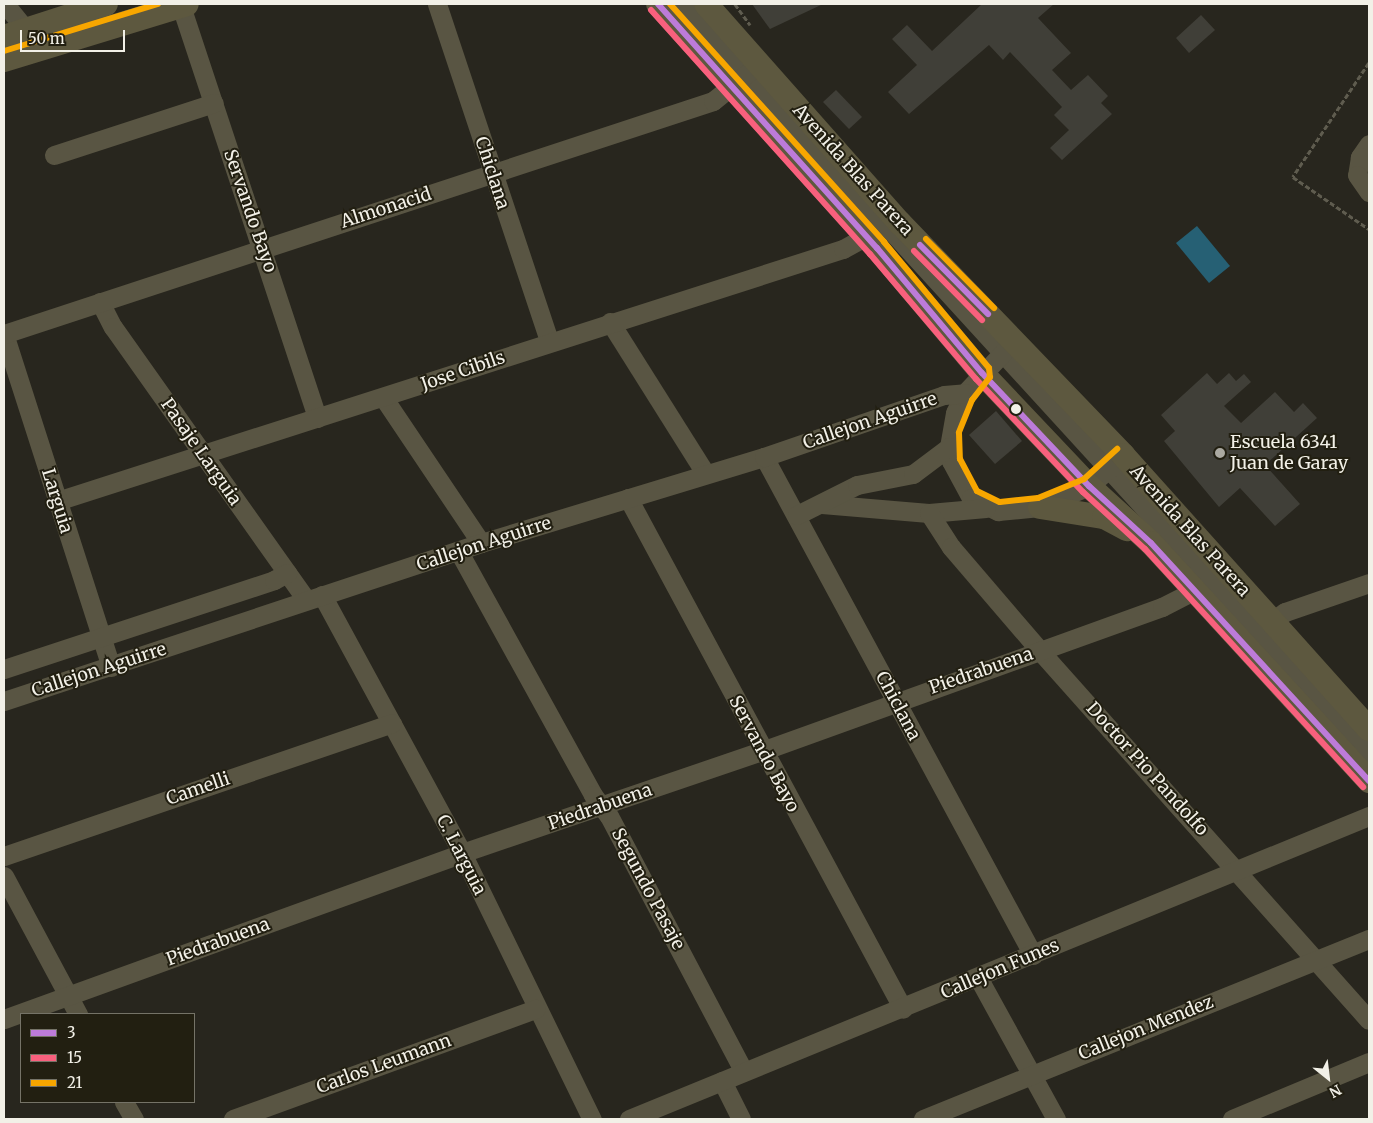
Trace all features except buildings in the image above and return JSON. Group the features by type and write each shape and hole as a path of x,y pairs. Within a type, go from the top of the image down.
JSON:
{"main road":[{"path":"15,33 106,4"},
{"name":"Avenida Blas Parera","path":"658,4 746,76 900,223 1008,347 1271,622 1369,729"},
{"name":"Avenida Blas Parera","path":"706,4 746,76 866,236 982,373 1089,486 1151,543 1369,781"},
{"path":"4,60 184,5"},
{"path":"1040,507 1104,517 1151,543"}],"street":[{"path":"4,4 15,33"},
{"name":"Chiclana","path":"437,4 549,342"},
{"path":"684,4 746,76"},
{"name":"Servando Bayo","path":"184,5 317,418"},
{"name":"Almonacid","path":"4,334 713,101 746,76"},
{"path":"54,155 214,103"},
{"path":"1369,144 1358,165 1361,184 1369,192"},
{"name":"Jose Cibils","path":"57,501 383,398 610,322 843,250 866,236"},
{"name":"Pasaje Larguia","path":"100,302 202,454 287,573 314,598"},
{"path":"610,322 705,473"},
{"name":"Larguia","path":"4,334 110,667"},
{"name":"Callejon Aguirre","path":"986,508 962,486 949,447 954,413 965,393 1008,347"},
{"name":"Callejon Aguirre","path":"4,701 459,552 481,543 705,473 764,457 944,395 965,393"},
{"path":"383,398 481,543"},
{"path":"797,515 822,504 856,485 913,474 949,447"},
{"name":"Chiclana","path":"764,457 1033,955"},
{"path":"822,504 929,513 986,508 1011,512 1040,507 1089,486 1117,462 1369,754"},
{"name":"Servando Bayo","path":"628,498 762,751 903,1009"},
{"name":"Doctor Pio Pandolfo","path":"929,513 951,547 1040,651 1239,871 1369,1020"},
{"name":"Segundo Pasaje","path":"459,552 602,807 744,1072"},
{"name":"Callejon Aguirre","path":"4,669 100,640 287,573"},
{"path":"1271,622 1285,612 1369,583"},
{"name":"Piedrabuena","path":"23,1013 462,853 602,807 1040,651 1162,607 1194,591"},
{"name":"C. Larguia","path":"314,598 392,723 462,853 536,1009 592,1119"},
{"path":"171,615 181,643"},
{"name":"Camelli","path":"4,856 392,723"},
{"name":"Callejon Funes","path":"629,1119 979,979 1369,816"},
{"path":"4,876 77,1013"},
{"name":"Callejon Mendez","path":"923,1119 1369,939"},
{"path":"979,979 1056,1119"},
{"name":"Carlos Leumann","path":"233,1119 536,1009"},
{"name":"Piedrabuena","path":"4,1020 20,1014"},
{"path":"1232,1119 1369,1062"},
{"path":"722,1081 741,1119"},
{"path":"125,1103 134,1119"}],"path":[{"path":"1369,63 1293,177 1369,229"}],"water":[{"path":"1197,226 1230,266 1209,283 1176,243"}],"transit line":[{"name":"21","path":"4,51 158,4"},
{"name":"3","path":"658,4 877,248 982,373 1089,486 1151,543 1369,781"},
{"name":"21","path":"670,4 884,242 989,368 990,377 972,400 959,433 960,459 977,491 1000,502 1038,498 1084,479 1117,449"},
{"name":"15","path":"651,10 870,254 976,379 1083,492 1145,549 1363,787"},
{"name":"21","path":"926,239 994,308"},
{"name":"3","path":"920,245 988,314"},
{"name":"15","path":"914,251 982,320"}],"place":[{"name":"Escuela 6341 Juan de Garay","path":"1220,453"}]}
